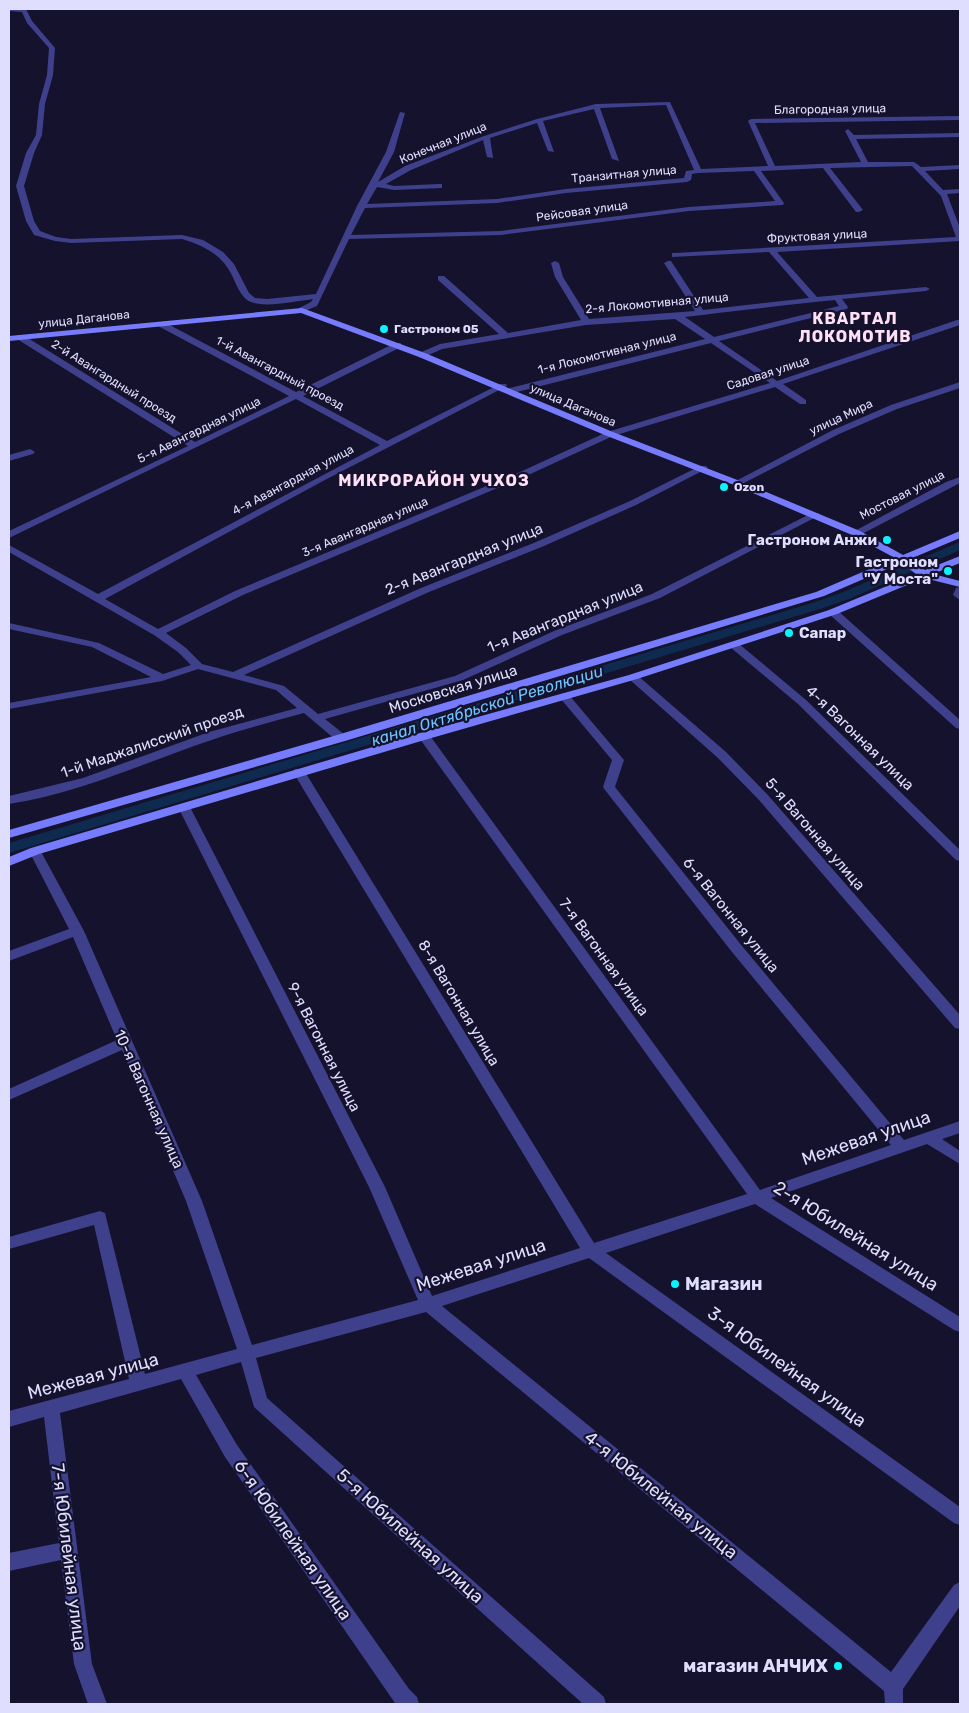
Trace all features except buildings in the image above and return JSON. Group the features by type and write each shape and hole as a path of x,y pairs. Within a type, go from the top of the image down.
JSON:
{"main road":[{"name":"улица Даганова","path":"9,338 303,310 398,345 612,434 858,532 928,573 960,583"},
{"name":"Московская улица","path":"9,834 341,738 820,594 960,534"},
{"path":"9,862 35,851 300,772 634,677 832,612 960,559"}],"street":[{"path":"9,9 24,10 29,22 52,48 50,75 42,104 39,135 30,153 20,186 30,221 37,233 55,239 71,241 182,237 200,242 220,254 231,266 246,294 253,300 267,301 319,296"},
{"name":"Конечная улица","path":"375,185 386,182 408,168 486,137 539,120 596,106 668,103 698,170"},
{"path":"596,106 616,160"},
{"path":"303,310 314,304 319,296 361,206 375,185 390,152 402,113"},
{"name":"Благородная улица","path":"772,168 751,121 960,118"},
{"path":"539,120 552,151"},
{"path":"842,120 866,164"},
{"path":"851,137 960,135"},
{"path":"486,137 491,157"},
{"name":"Транзитная улица","path":"361,206 497,201 566,191 687,180 688,173 698,170 866,164 960,167"},
{"path":"824,165 860,210"},
{"path":"916,167 944,195 960,238"},
{"name":"Рейсовая улица","path":"346,237 501,232 689,209 780,203 756,168"},
{"path":"375,185 394,188 439,186"},
{"path":"940,192 960,191"},
{"name":"Фруктовая улица","path":"675,255 960,238"},
{"path":"771,250 816,301"},
{"path":"554,263 559,277 586,322"},
{"path":"668,263 701,314"},
{"path":"441,278 505,335"},
{"name":"2-я Локомотивная улица","path":"422,355 440,347 586,322 701,314 758,305 838,299 926,289"},
{"name":"1-я Локомотивная улица","path":"506,389 844,307 838,299"},
{"name":"1-я Локомотивная улица","path":"677,316 803,402"},
{"name":"Садовая улица","path":"612,434 776,384 960,322"},
{"name":"1-й Авангардный проезд","path":"161,323 386,445"},
{"name":"2-й Авангардный проезд","path":"20,337 195,446"},
{"name":"5-я Авангардная улица","path":"9,535 195,446 398,345"},
{"name":"улица Мира","path":"738,483 836,432 894,407 960,385"},
{"name":"4-я Авангардная улица","path":"97,599 386,445 506,389"},
{"name":"3-я Авангардная улица","path":"158,633 239,593 612,434"},
{"path":"9,458 30,452"},
{"name":"2-я Авангардная улица","path":"235,675 425,590 540,544 633,503 703,469"},
{"name":"Мостовая улица","path":"858,532 960,480"},
{"name":"1-я Авангардная улица","path":"315,718 459,678 558,633 656,596 814,516"},
{"path":"9,548 158,633 182,650 198,666 280,688 341,738"},
{"path":"960,590 958,595 960,597"},
{"path":"832,612 960,726"},
{"path":"9,626 95,645 162,678"},
{"name":"4-я Вагонная улица","path":"734,645 802,702 960,857"},
{"path":"9,706 162,678 198,666"},
{"name":"5-я Вагонная улица","path":"634,677 722,755 764,798 960,1024"},
{"name":"6-я Вагонная улица","path":"565,697 618,760 609,787 737,949 901,1147"},
{"name":"1-й Маджалисский проезд","path":"9,800 36,796 109,775 214,735 305,709"},
{"name":"7-я Вагонная улица","path":"424,736 757,1197"},
{"name":"8-я Вагонная улица","path":"300,772 590,1250"},
{"name":"9-я Вагонная улица","path":"184,807 377,1188 428,1304"},
{"name":"10-я Вагонная улица","path":"35,851 77,931 124,1043 194,1200 247,1354"},
{"path":"9,956 77,931"},
{"path":"9,1095 124,1043"},
{"name":"Межевая улица","path":"9,1419 428,1304 757,1197 960,1127"},
{"path":"928,1138 960,1158"},
{"name":"2-я Юбилейная улица","path":"757,1197 960,1325"},
{"path":"9,1243 100,1217 139,1384"},
{"name":"3-я Юбилейная улица","path":"590,1250 960,1517"},
{"name":"4-я Юбилейная улица","path":"428,1304 893,1695"},
{"name":"5-я Юбилейная улица","path":"247,1354 260,1402 597,1704"},
{"name":"6-я Юбилейная улица","path":"185,1371 231,1451 410,1704"},
{"name":"7-я Юбилейная улица","path":"51,1408 83,1664 97,1704"},
{"path":"9,1562 68,1550"},
{"path":"893,1695 960,1591"}],"waterway":[{"name":"канал Октябрьской Революции","path":"9,848 816,606 845,596 960,546"}],"place":[{"name":"Гастроном 05","path":"384,329"},
{"name":"Ozon","path":"724,487"},
{"name":"Гастроном Анжи","path":"887,540"},
{"name":"Гастроном \"У Моста\"","path":"948,571"},
{"name":"Сапар","path":"789,633"},
{"name":"Магазин","path":"675,1284"},
{"name":"магазин АНЧИХ","path":"838,1666"}],"district":[{"name":"КВАРТАЛ ЛОКОМОТИВ","path":"855,327"},
{"name":"МИКРОРАЙОН УЧХОЗ","path":"434,480"}]}
